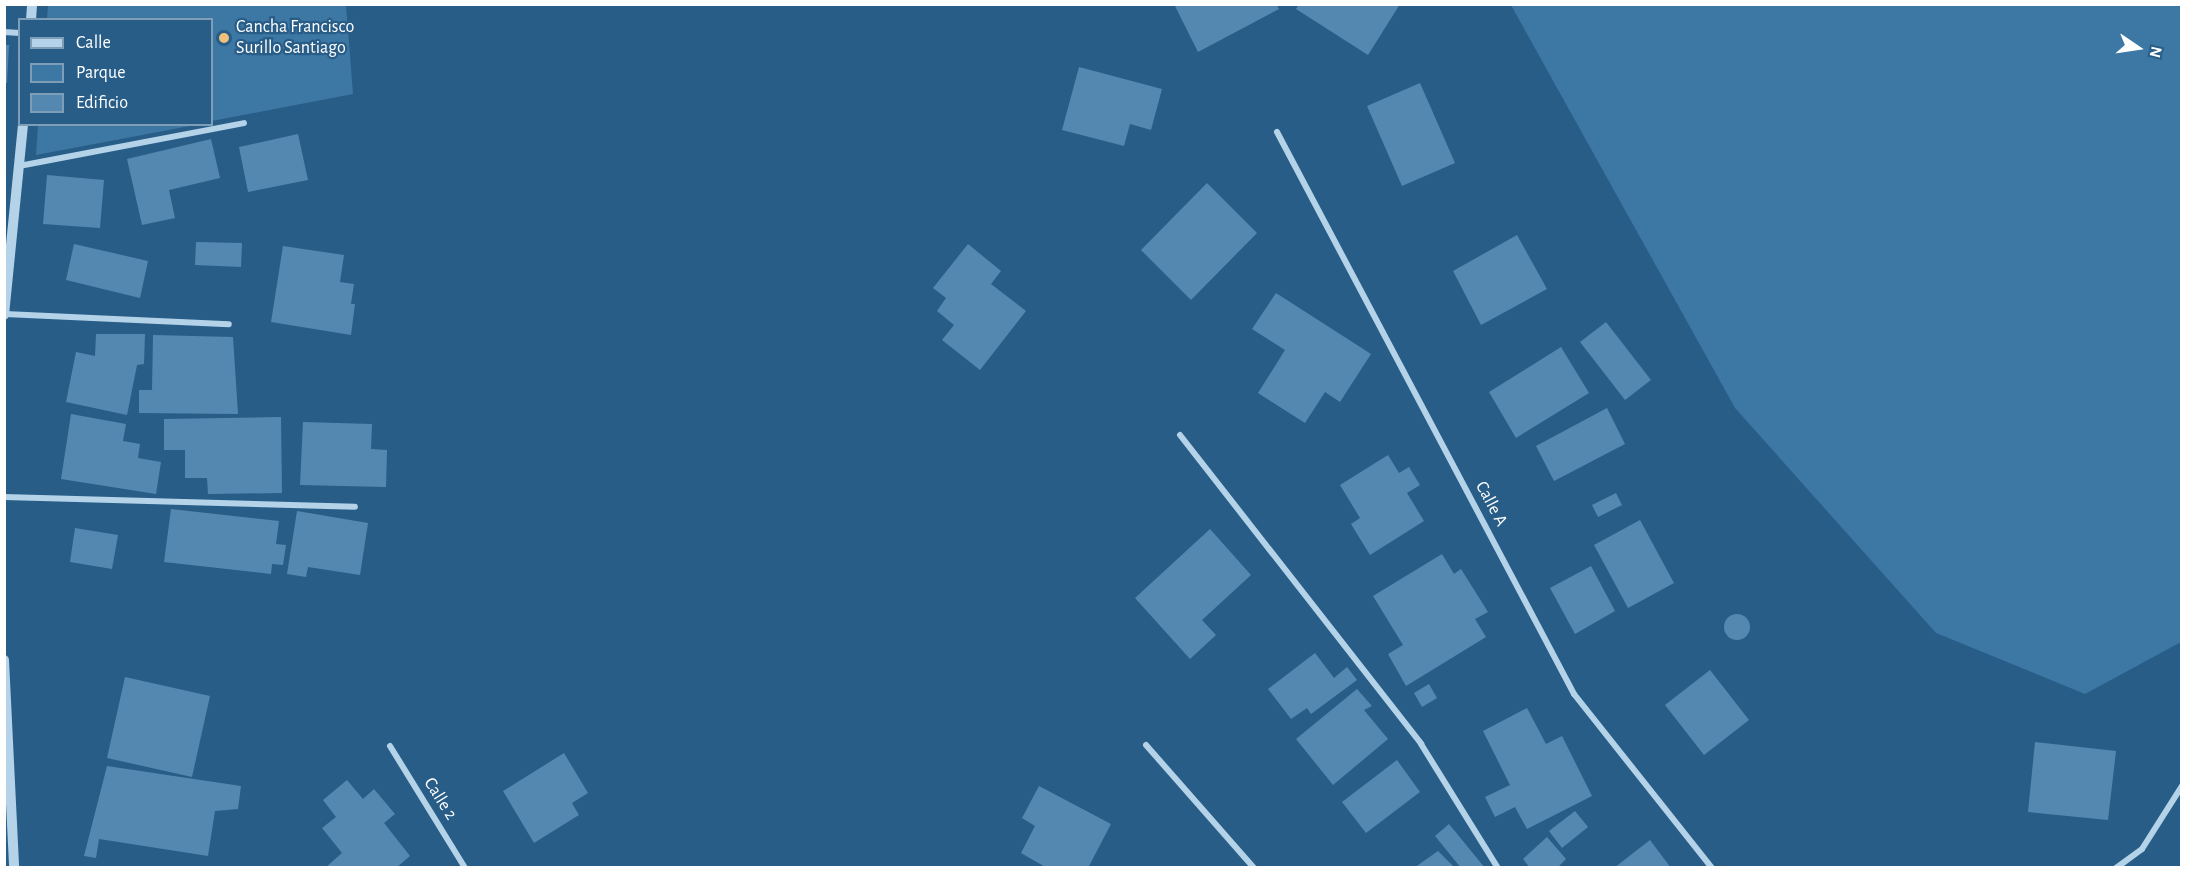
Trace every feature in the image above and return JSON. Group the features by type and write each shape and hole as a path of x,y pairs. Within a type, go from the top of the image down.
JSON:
{"street":[{"path":"20,166 244,123"},
{"path":"23,126 5,314 229,324"},
{"name":"Calle A","path":"1277,132 1574,694 1712,867"},
{"path":"1180,435 1420,744 1498,867"},
{"path":"4,497 355,507"},
{"path":"4,660 14,867"},
{"path":"1146,745 1254,867"},
{"name":"Calle 2","path":"390,746 465,867"},
{"path":"2116,867 2142,849 2181,786"}],"green space":[{"path":"48,5 346,5 353,94 213,121 213,18 47,18"},
{"path":"1511,5 2181,5 2181,642 2085,694 1936,633 1735,408"},
{"path":"38,126 190,126 36,155"}],"building":[{"path":"1174,4 1276,4 1279,9 1198,52"},
{"path":"1299,4 1400,4 1368,55 1296,9"},
{"path":"4,45 9,45 7,83 4,83"},
{"path":"1079,67 1162,89 1151,130 1130,124 1124,146 1062,130"},
{"path":"1420,83 1455,163 1402,186 1367,106"},
{"path":"298,134 308,180 248,192 239,147"},
{"path":"211,139 220,178 169,190 175,218 142,225 127,159"},
{"path":"47,175 104,180 100,228 43,224"},
{"path":"1207,183 1257,233 1191,300 1141,250"},
{"path":"1517,235 1547,289 1481,325 1453,271"},
{"path":"196,242 242,243 241,267 195,265"},
{"path":"74,244 148,261 140,298 66,280"},
{"path":"968,244 1001,271 991,284 1026,311 980,370 942,340 954,325 937,311 946,298 933,288"},
{"path":"283,246 344,255 340,282 354,284 351,304 355,304 351,335 271,322"},
{"path":"1276,293 1371,354 1340,402 1325,392 1305,423 1258,393 1285,350 1252,329"},
{"path":"1606,322 1651,380 1625,400 1580,342"},
{"path":"96,334 145,334 144,364 137,365 127,415 66,402 76,352 95,356"},
{"path":"153,335 233,337 238,414 139,413 139,390 152,390"},
{"path":"1561,347 1589,393 1516,438 1489,392"},
{"path":"1607,408 1625,444 1554,481 1536,446"},
{"path":"71,414 126,424 123,441 140,444 138,458 161,462 156,494 61,479"},
{"path":"281,417 282,493 208,494 207,478 185,478 185,450 164,450 164,419"},
{"path":"303,422 372,424 371,449 387,450 386,487 300,485"},
{"path":"1388,455 1399,473 1409,467 1420,485 1407,493 1424,521 1370,555 1351,524 1360,518 1340,485"},
{"path":"1616,493 1622,505 1598,517 1592,505"},
{"path":"171,509 279,521 276,544 286,545 283,565 272,564 271,574 164,562"},
{"path":"297,511 368,523 360,575 308,567 306,577 287,574"},
{"path":"1640,520 1674,583 1628,608 1594,545"},
{"path":"75,528 118,535 112,569 70,562"},
{"path":"1210,529 1251,575 1202,620 1216,635 1190,659 1135,598"},
{"path":"1442,554 1454,574 1461,569 1488,612 1475,619 1486,637 1406,686 1388,654 1403,645 1373,596"},
{"path":"1591,566 1615,611 1575,634 1550,588"},
{"path":"1737,614 1746,618 1750,627 1746,636 1737,640 1728,636 1724,627 1728,618"},
{"path":"1315,653 1334,678 1347,667 1357,680 1311,714 1307,708 1291,719 1268,689"},
{"path":"1710,670 1749,720 1704,755 1665,705"},
{"path":"125,677 210,696 192,777 107,758"},
{"path":"1429,684 1437,698 1422,707 1414,693"},
{"path":"1357,689 1372,706 1364,710 1388,739 1333,785 1296,739"},
{"path":"1527,708 1546,744 1562,736 1592,796 1527,829 1515,807 1495,817 1485,797 1510,785 1483,731"},
{"path":"2035,742 2116,751 2108,820 2028,812"},
{"path":"564,753 588,793 572,803 579,815 534,843 503,791"},
{"path":"1397,760 1420,792 1366,833 1342,802"},
{"path":"107,766 241,786 238,809 215,811 208,856 99,839 96,858 84,856"},
{"path":"347,780 363,799 374,789 395,814 384,823 410,856 396,868 325,868 342,853 322,828 336,817 323,800"},
{"path":"1039,786 1111,824 1088,868 1047,868 1021,853 1035,826 1022,818"},
{"path":"1575,811 1588,827 1562,848 1549,831"},
{"path":"1449,824 1485,868 1461,868 1435,836"},
{"path":"1547,837 1566,859 1557,868 1530,868 1523,859"},
{"path":"1650,840 1671,868 1614,868"},
{"path":"1438,851 1455,868 1414,868"}],"place":[{"name":"Cancha Francisco Surillo Santiago","path":"224,38"}]}
